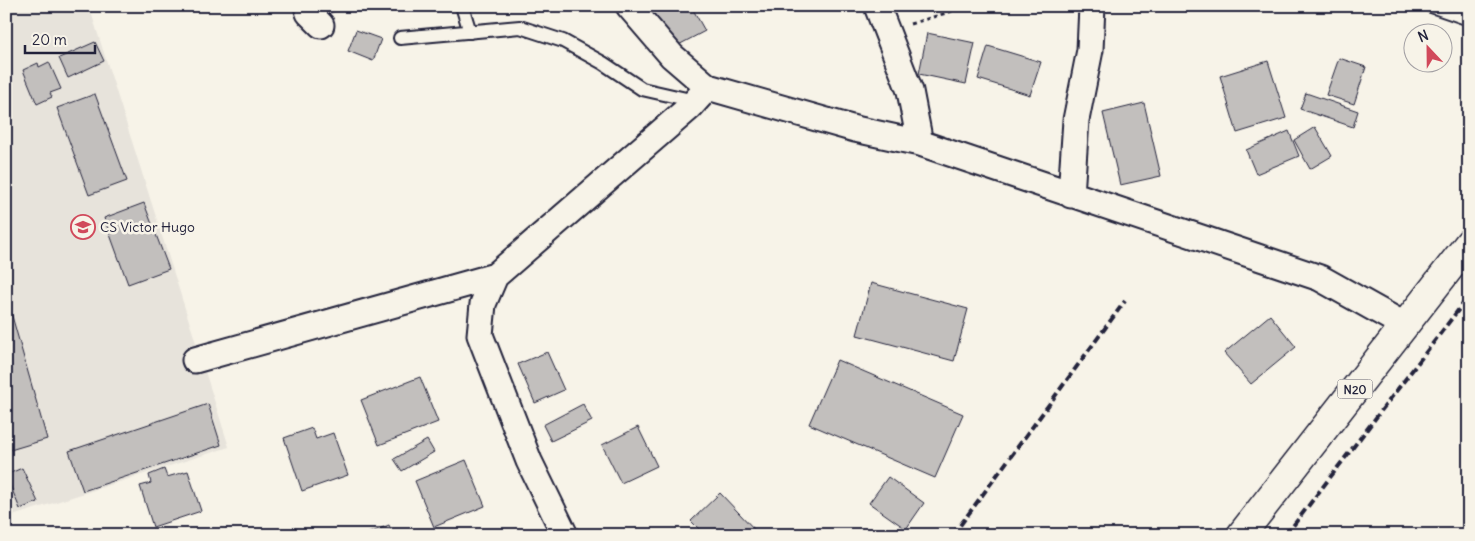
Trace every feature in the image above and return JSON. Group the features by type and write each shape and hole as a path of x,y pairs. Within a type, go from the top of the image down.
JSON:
{"main road":[{"name":"N20","path":"1241,535 1469,243"}],"street":[{"path":"629,6 702,94 920,143 1320,278 1404,325"},
{"path":"877,6 910,91 920,143"},
{"path":"1071,195 1076,120 1090,50 1092,6"},
{"path":"565,535 529,461 480,336 482,304 495,276 702,94"},
{"path":"195,360 495,276"}],"lane":[{"path":"462,6 470,32"},
{"path":"1431,6 1469,19"},
{"path":"400,38 520,27 563,41 603,63 642,89 702,94"}],"path":[{"path":"886,30 914,24 969,6"}],"shaded area":[{"name":"CS Victor Hugo","path":"6,6 89,6 229,447 6,518"}],"building":[{"path":"320,6 351,6 323,15"},
{"path":"645,6 691,6 705,31 669,50"},
{"path":"356,30 381,39 373,61 348,51"},
{"path":"927,33 975,43 966,84 919,74"},
{"path":"95,42 104,61 68,78 59,58"},
{"path":"988,46 1041,62 1030,95 978,79"},
{"path":"1339,58 1366,67 1354,104 1326,95"},
{"path":"1268,61 1286,118 1237,133 1220,76"},
{"path":"49,62 61,89 50,93 52,97 37,104 23,70 38,63 39,67"},
{"path":"1306,93 1358,111 1353,127 1300,109"},
{"path":"95,94 127,181 89,195 57,108"},
{"path":"1144,103 1161,176 1120,185 1103,113"},
{"path":"1315,127 1332,156 1310,169 1294,140"},
{"path":"1289,131 1299,156 1256,174 1246,150"},
{"path":"144,203 169,269 128,284 104,218"},
{"path":"871,283 968,309 954,361 857,335"},
{"path":"6,288 11,305 6,307"},
{"path":"10,309 47,439 7,451 6,310"},
{"path":"1270,315 1296,347 1251,384 1224,353"},
{"path":"547,352 564,390 535,403 518,364"},
{"path":"837,360 963,414 935,478 809,424"},
{"path":"420,377 438,422 379,445 361,400"},
{"path":"208,404 221,445 83,491 69,451"},
{"path":"583,404 592,421 551,441 543,425"},
{"path":"638,427 657,466 621,483 602,445"},
{"path":"312,428 316,439 333,433 348,475 302,491 284,438"},
{"path":"427,440 434,452 402,471 394,459"},
{"path":"466,460 485,506 434,527 415,481"},
{"path":"22,468 38,502 20,509 6,475"},
{"path":"164,469 167,477 188,471 201,511 153,527 140,486 151,483 149,475"},
{"path":"888,477 924,503 906,529 869,503"},
{"path":"720,493 756,531 752,535 705,535 691,521"},
{"path":"389,525 393,535 364,535"}],"railway":[{"path":"1286,535 1469,296"},
{"path":"953,535 1125,301"}],"place":[{"name":"CS Victor Hugo","path":"83,227"}]}
